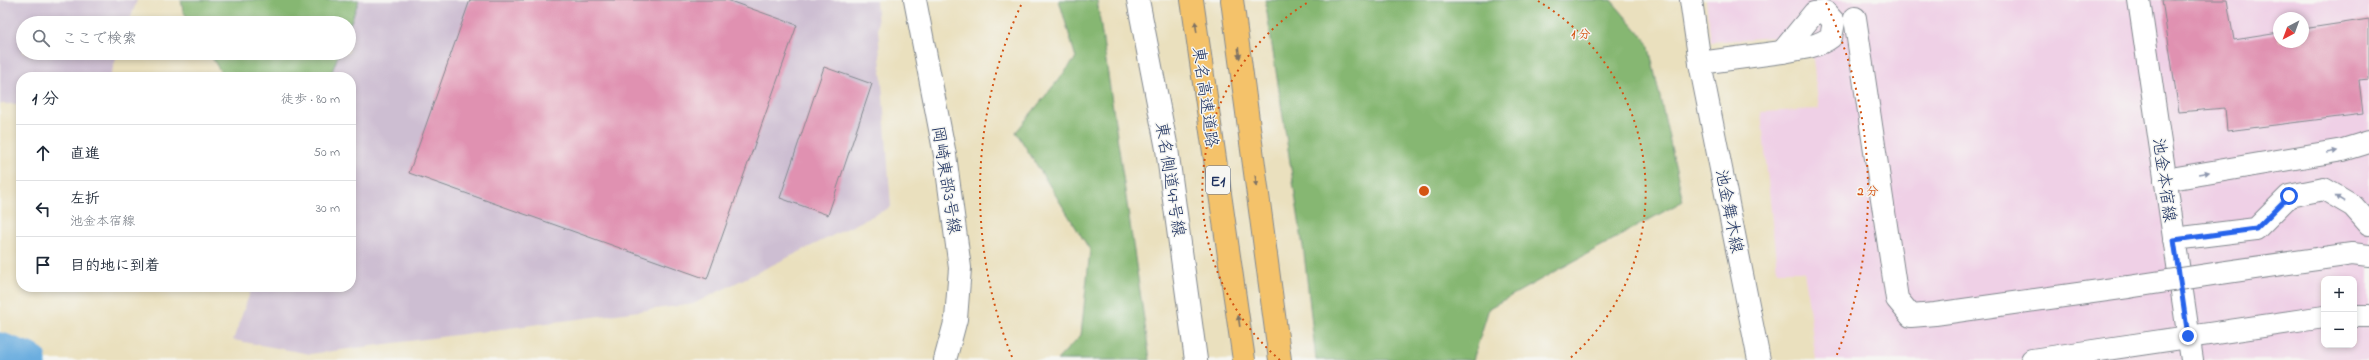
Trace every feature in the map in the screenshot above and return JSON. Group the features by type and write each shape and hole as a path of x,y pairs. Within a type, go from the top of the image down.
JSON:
{"highway":[{"name":"東名高速道路","path":"1192,0 1244,360"},
{"name":"E1","path":"1232,0 1280,360"}],"street":[{"name":"岡崎東部3号線","path":"915,0 945,155 960,268 956,319 945,360"},
{"name":"東名側道47号線","path":"1138,0 1168,149 1196,360"},
{"name":"池金舞木線","path":"1691,0 1700,63 1759,360"},
{"name":"池金本宿線","path":"2139,0 2192,360"},
{"path":"1855,18 1897,299 1911,316 2128,287 2363,251"},
{"path":"1700,63 1782,52"},
{"path":"2165,180 2343,150 2369,142"},
{"path":"2174,240 2256,229 2289,196 2324,189 2353,206 2369,224"},
{"path":"2357,316 2369,316"},
{"path":"2032,360 2321,317"}],"shaded area":[{"path":"0,0 137,0 131,16 16,16 16,60 116,60 112,72 16,72 16,104 0,104"},
{"path":"359,0 876,0 891,207 693,304 310,354 233,340 250,292 356,292 356,72 332,72 336,60 356,60 356,16 353,16"},
{"path":"1706,0 2369,0 2369,360 1816,360 1804,271 1777,271 1761,112 1819,109 1810,34 1711,42"}],"green space":[{"path":"181,0 359,0 353,16 186,16 183,11"},
{"path":"1059,0 1097,0 1150,360 1057,360 1081,335 1090,250 1016,132 1076,58"},
{"path":"1265,0 1611,0 1648,43 1683,201 1489,308 1473,360 1316,360 1304,253"},
{"path":"213,60 336,60 332,72 221,72"}],"building":[{"path":"470,0 727,0 797,25 707,279 409,173"},
{"path":"2162,0 2227,0 2234,40 2273,34 2273,48 2309,48 2309,28 2369,19 2369,79 2359,80 2363,114 2227,131 2225,108 2179,112"},
{"path":"824,67 872,84 828,215 780,198"}],"waterway":[{"path":"0,349 30,360"}],"route":[{"path":"2188,336 2174,240 2256,229 2289,196"}]}
